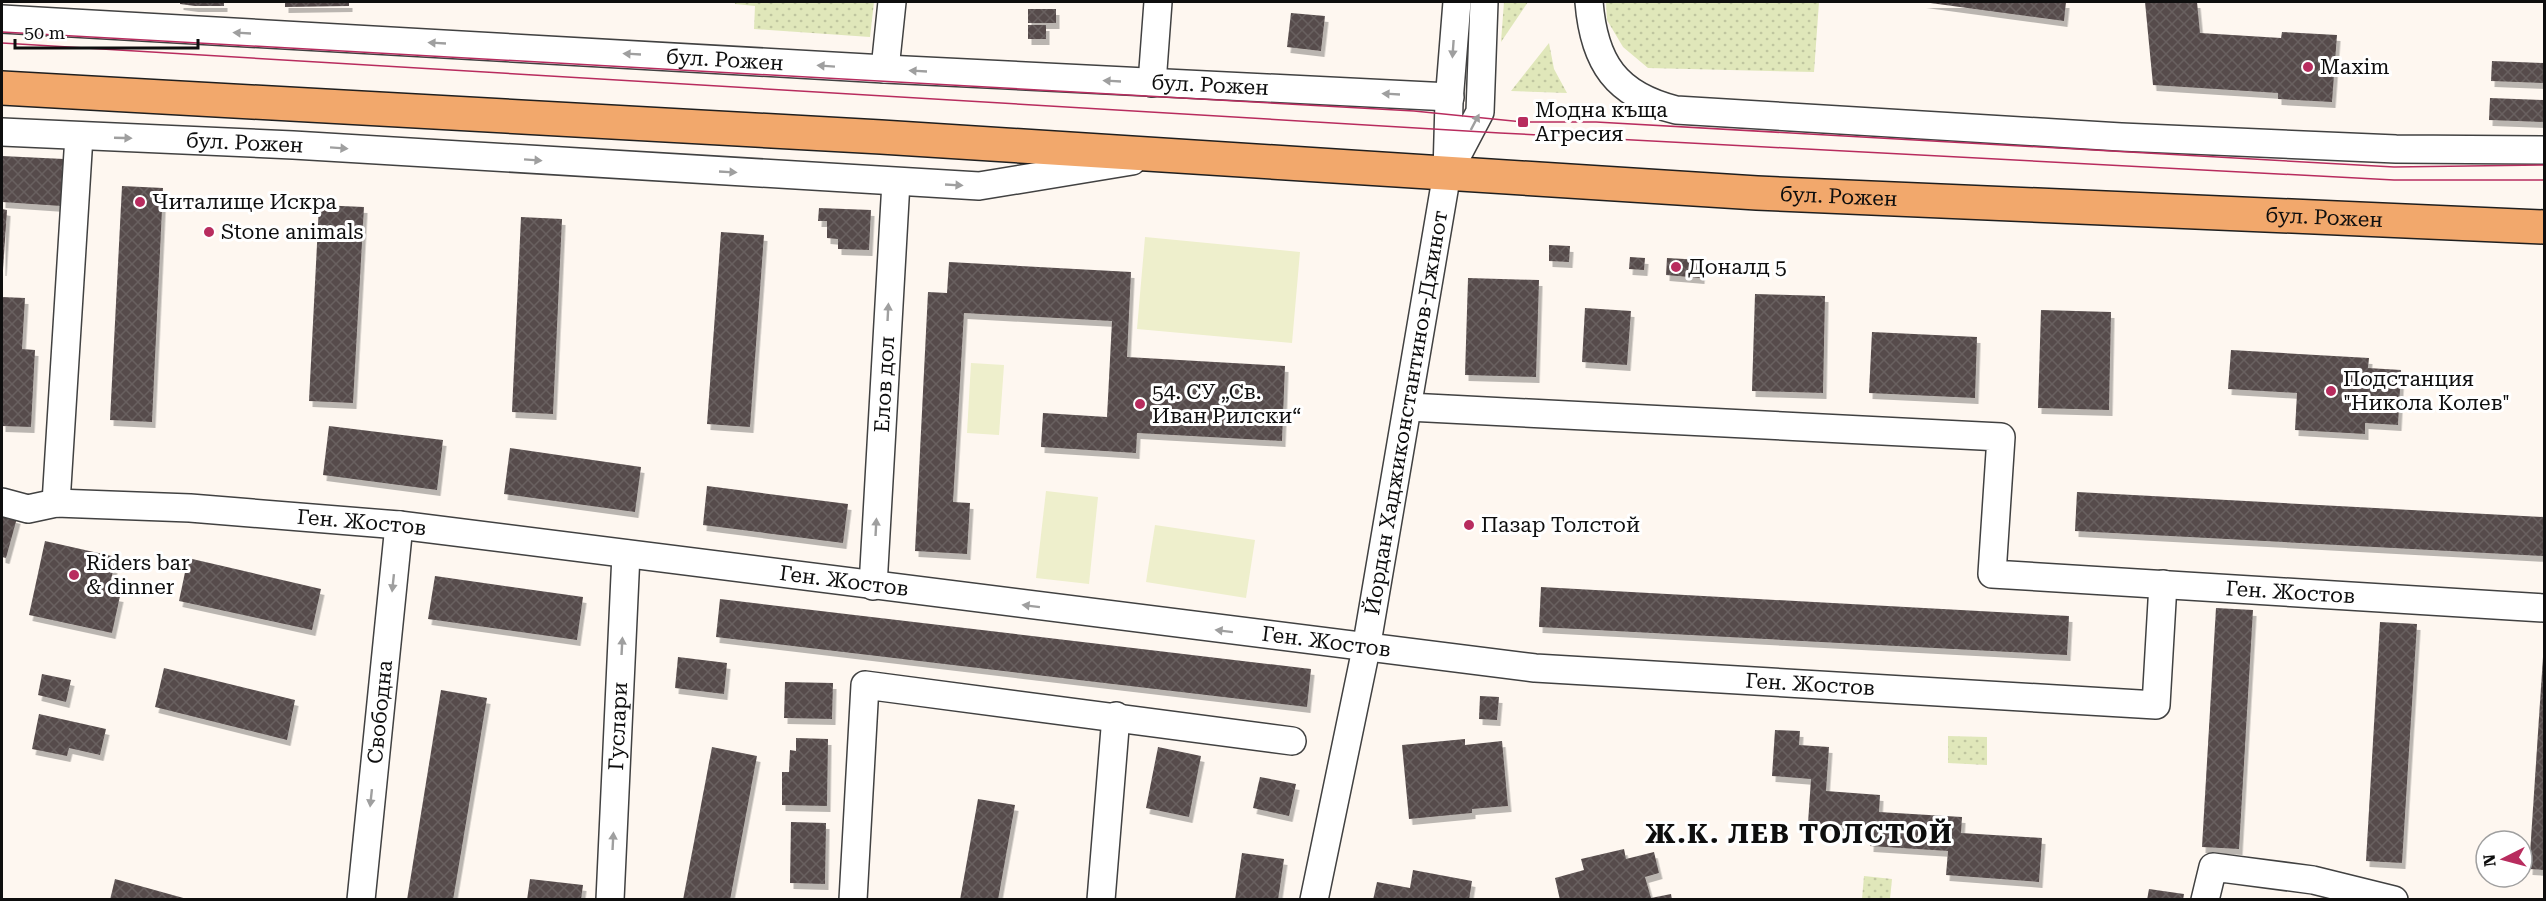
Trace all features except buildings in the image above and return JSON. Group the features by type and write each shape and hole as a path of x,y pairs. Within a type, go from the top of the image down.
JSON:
{"main road":[{"name":"бул. Рожен","path":"2,88 1169,155 1757,193 2544,227"},
{"name":"бул. Рожен","path":"2511,225 2544,221"},
{"path":"2511,225 2544,234"}],"street":[{"path":"885,69 892,2"},
{"path":"1152,82 1158,2"},
{"path":"1447,173 1449,97 1457,2"},
{"path":"1447,173 1480,112 1484,2"},
{"path":"1590,2 1591,24 1611,74 1626,88 1649,103 1676,110 2109,136 2396,149 2544,150"},
{"name":"бул. Рожен","path":"2,19 885,69 1449,97"},
{"name":"бул. Рожен","path":"2,132 305,146 979,186 1169,155"},
{"path":"56,502 79,136"},
{"name":"Йордан Хаджиконстантинов-Джинот","path":"1314,900 1366,648 1447,173"},
{"name":"Елов дол","path":"873,586 896,182"},
{"path":"1408,407 2001,437 1992,574 2163,584"},
{"name":"Ген. Жостов","path":"2,502 28,509 56,502 190,508 399,525 1535,668 2156,705 2163,584 2544,608"},
{"name":"Свободна","path":"361,900 399,525"},
{"name":"Гуслари","path":"610,900 626,554"},
{"path":"853,900 865,685 1116,716 1292,741"},
{"path":"1101,900 1116,716"},
{"path":"2205,900 2214,867 2313,880 2394,900"}],"green space":[{"path":"735,2 874,2 870,37 754,29 755,6 735,4"},
{"path":"1504,2 1528,2 1501,42"},
{"path":"1606,2 1819,2 1814,72 1648,68 1623,47 1607,20"},
{"path":"1549,43 1554,69 1567,93 1511,91"},
{"path":"1145,237 1300,252 1292,343 1137,329"},
{"path":"971,363 1004,365 999,435 967,433"},
{"path":"1046,491 1098,497 1089,584 1036,578"},
{"path":"1155,525 1255,540 1246,598 1146,582"},
{"path":"1948,736 1987,737 1987,765 1948,763"},
{"path":"1864,876 1892,879 1890,899 1862,899"}],"tram line":[{"path":"2,32 1414,111 1523,122 1596,122 2394,167 2544,165"},
{"path":"2,43 1500,133 2394,180 2544,180"}],"place":[{"name":"Maxim","path":"2308,67"},
{"name":"Модна къща Агресия","path":"1523,122"},
{"name":"Читалище Искра","path":"140,202"},
{"name":"Stone animals","path":"209,232"},
{"name":"Доналд 5","path":"1676,267"},
{"name":"Подстанция \"Никола Колев\"","path":"2331,391"},
{"name":"54. СУ „Св. Иван Рилски“","path":"1140,404"},
{"name":"Пазар Толстой","path":"1469,525"},
{"name":"Riders bar & dinner","path":"74,575"}],"district":[{"name":"Ж.К. ЛЕВ ТОЛСТОЙ","path":"1799,834"}]}
